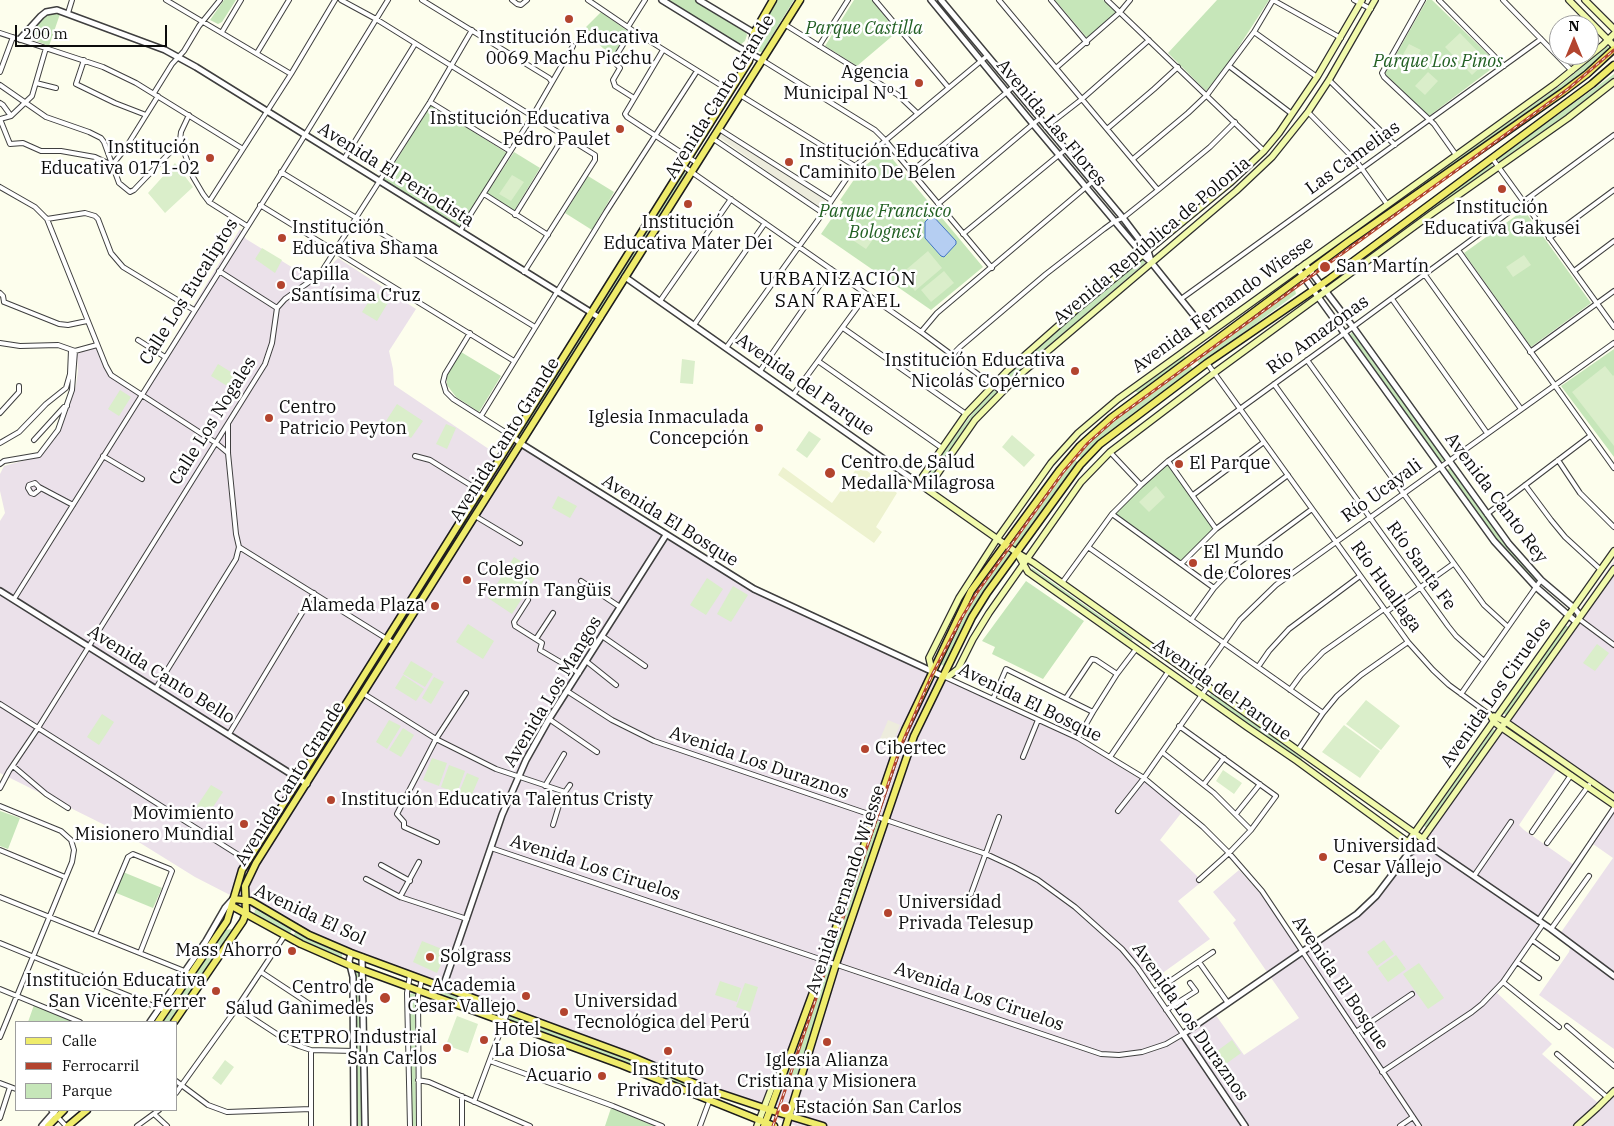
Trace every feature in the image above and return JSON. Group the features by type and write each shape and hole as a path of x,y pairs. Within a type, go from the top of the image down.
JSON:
{"main road":[{"name":"Avenida Canto Grande","path":"158,1021 162,1010 227,920 238,880 248,861 749,61 754,33 774,0"},
{"name":"Avenida Canto Grande","path":"246,913 245,886 248,877 800,0"},
{"name":"Avenida República de Polonia","path":"927,489 975,420 1002,392 1077,324 1262,167 1308,112 1329,80 1375,0"},
{"path":"1569,0 1614,47"},
{"path":"1586,0 1614,29"},
{"name":"Avenida República de Polonia","path":"918,483 966,414 994,384 1076,310 1230,183 1264,150 1279,133 1317,77 1361,2"},
{"name":"Avenida Fernando Wiesse","path":"932,671 929,658 959,598 997,539 1051,463 1078,433 1118,399 1572,70 1614,34"},
{"name":"Avenida Fernando Wiesse","path":"761,1124 785,1068 898,746 932,671 971,591 1059,471 1091,435 1111,418 1404,202 1563,92 1587,74 1614,47"},
{"name":"Avenida Fernando Wiesse","path":"942,676 949,676 958,669 989,613 1081,482 1110,452 1318,297 1324,288 1492,158 1592,84 1614,65"},
{"path":"739,77 748,81"},
{"name":"Avenida Fernando Wiesse","path":"786,1126 836,964 914,736 972,617 987,593 1069,479 1089,454 1207,363 1313,291 1324,288 1568,118 1614,82"},
{"name":"Avenida del Parque","path":"918,483 1004,544 1028,558 1415,833"},
{"name":"Avenida Los Ciruelos","path":"1408,842 1614,551"},
{"name":"Avenida del Parque","path":"1016,552 1028,572 1362,807 1416,848"},
{"name":"Avenida Los Ciruelos","path":"1416,848 1614,569"},
{"path":"914,711 924,715"},
{"path":"1490,714 1502,728 1614,806"},
{"path":"1496,719 1506,722 1614,797"},
{"path":"885,783 896,787"},
{"path":"1362,807 1368,800"},
{"path":"1415,833 1423,839"},
{"name":"Avenida El Sol","path":"233,902 245,900 251,902 309,935 362,957 634,1057 713,1091 823,1126"},
{"name":"Avenida El Sol","path":"233,902 246,913 285,935 349,965 622,1065 761,1124 774,1126"},
{"path":"175,1021 240,928 246,913"},
{"path":"1579,1125 1614,1091"},
{"path":"67,1126 86,1111"},
{"path":"48,1126 54,1112"},
{"path":"789,1116 790,1126"}],"street":[{"path":"20,39 46,12 57,10 68,13 72,0"},
{"path":"166,0 291,74"},
{"path":"112,165 125,149 146,115 172,64 220,0"},
{"path":"222,32 241,0"},
{"path":"257,53 290,0"},
{"path":"209,202 336,0"},
{"path":"341,0 376,19 594,155 596,158 524,272"},
{"name":"Calle Los Eucaliptos","path":"14,599 388,0"},
{"path":"422,0 549,78 552,82"},
{"path":"512,0 521,5 527,0"},
{"path":"588,0 630,29 730,91"},
{"path":"634,98 615,86 613,80 620,68 613,61 645,0"},
{"path":"662,0 874,130 912,171 992,268"},
{"path":"699,0 754,33"},
{"path":"819,46 848,0"},
{"path":"875,0 948,87"},
{"name":"Avenida Las Flores","path":"931,0 1115,221 1146,253"},
{"path":"999,0 1158,190"},
{"path":"1051,0 1087,43"},
{"path":"1107,0 1264,150"},
{"path":"1056,68 1087,43 1130,0"},
{"path":"1133,159 1207,95 1254,32 1273,0 1341,38"},
{"path":"1354,0 1361,2 1371,9"},
{"path":"1423,0 1382,73 1434,124 1456,155"},
{"path":"1439,0 1504,66"},
{"path":"1503,0 1572,70"},
{"name":"Avenida Las Flores","path":"944,1 987,56 1123,218 1151,262 1208,333"},
{"name":"Avenida El Periodista","path":"68,13 178,56 600,318"},
{"path":"784,24 898,95 917,113"},
{"path":"219,271 277,308 285,299 316,277 380,182 448,74 450,66 472,30"},
{"path":"0,32 103,67 156,94 243,150"},
{"path":"1254,32 1317,77"},
{"path":"0,72 13,37"},
{"name":"Las Camelias","path":"1181,299 1541,39"},
{"path":"1046,127 1082,99 1150,40"},
{"path":"344,159 415,44"},
{"path":"460,231 532,117 573,46"},
{"path":"46,48 32,96 26,104 11,116 0,120 10,144 23,143 41,151 61,151 95,157 112,165"},
{"path":"663,50 625,114 697,163"},
{"path":"726,348 823,213 854,166 987,56"},
{"path":"84,60 76,84 115,103 146,115"},
{"path":"1230,66 1292,114"},
{"path":"1107,129 1178,67"},
{"path":"481,416 617,194 656,136 696,70"},
{"path":"1329,80 1395,145"},
{"path":"36,83 56,88"},
{"path":"0,85 46,117 101,138 119,183 130,192 180,140"},
{"path":"912,171 1013,87"},
{"path":"740,95 854,166"},
{"path":"430,102 510,151"},
{"path":"0,103 11,116"},
{"path":"1308,112 1363,169 1387,204"},
{"path":"189,115 181,132 180,140 193,177 209,202 247,226"},
{"path":"938,204 1039,119"},
{"path":"952,355 1046,274 1158,190 1210,147 1235,122"},
{"path":"718,129 831,200"},
{"name":"Río Amazonas","path":"1062,583 1112,514 1168,461 1239,408 1345,334 1614,135"},
{"path":"515,215 564,136"},
{"path":"712,138 823,213"},
{"path":"963,234 1065,150"},
{"path":"1492,158 1614,327"},
{"path":"683,166 921,332 994,384 1002,392"},
{"path":"282,172 535,327"},
{"path":"921,332 937,313 1092,182"},
{"path":"0,186 35,207 47,219 87,321 111,375 216,443 228,453"},
{"path":"1549,238 1614,190"},
{"path":"484,194 548,235"},
{"path":"660,301 731,199"},
{"path":"260,205 514,361"},
{"path":"47,219 85,213 95,216 98,219 111,253 123,268 194,310"},
{"path":"694,325 765,223"},
{"path":"1574,271 1614,241"},
{"path":"1458,250 1614,468"},
{"name":"Avenida Canto Rey","path":"1298,269 1494,541 1536,587 1568,616 1575,621 1579,619 1579,614 1574,608 1541,580 1512,548 1353,327 1305,264"},
{"path":"760,372 831,269"},
{"path":"1424,275 1521,409"},
{"name":"Avenida del Parque","path":"625,277 918,483"},
{"path":"1530,352 1614,291"},
{"path":"0,293 3,296 2,303 59,324 68,325 87,321"},
{"path":"793,395 866,294"},
{"path":"1392,299 1487,433"},
{"name":"Calle Los Nogales","path":"0,788 252,386 270,354 277,308"},
{"path":"843,328 966,414"},
{"path":"470,333 446,374 444,382 446,392 514,437"},
{"path":"138,340 165,357"},
{"name":"Río Ucayali","path":"1192,688 1240,620 1263,596 1369,517 1614,343"},
{"path":"0,344 20,346 52,344 73,350 97,344"},
{"path":"0,464 4,461 39,455 58,430 74,382 73,350"},
{"path":"0,443 19,432 46,404 66,388 73,350"},
{"path":"1307,360 1453,564 1484,605 1508,627"},
{"path":"818,361 942,448"},
{"name":"Río Huallaga","path":"1207,363 1408,642 1433,670 1460,694 1490,714"},
{"name":"Río Santa Fe","path":"1274,384 1456,636 1484,661"},
{"path":"0,413 19,392 19,386"},
{"path":"34,440 67,406"},
{"path":"156,688 236,559 239,547 228,453 228,424"},
{"path":"1487,514 1590,436"},
{"name":"Avenida El Bosque","path":"514,437 520,443 754,589 1078,738 1144,778 1185,810 1229,853 1262,891 1419,1126"},
{"path":"1193,495 1264,442"},
{"path":"1110,452 1141,485"},
{"path":"103,456 142,479"},
{"path":"415,456 430,460 488,496"},
{"path":"1558,460 1580,493 1614,527"},
{"path":"1168,461 1216,528"},
{"path":"1181,564 1216,528 1288,475"},
{"path":"1525,485 1565,537 1601,570"},
{"path":"39,487 72,505"},
{"path":"1191,620 1214,588 1236,565 1312,509"},
{"path":"1112,514 1214,588"},
{"path":"475,516 520,543"},
{"name":"Avenida Los Mangos","path":"443,987 491,848 518,777 549,719 666,535"},
{"path":"239,547 395,644"},
{"path":"1088,547 1323,713"},
{"path":"1290,690 1323,652 1453,564"},
{"path":"1258,667 1269,650 1289,629 1360,576"},
{"path":"1460,694 1541,580"},
{"path":"581,581 620,606"},
{"name":"Avenida Canto Bello","path":"0,591 307,784"},
{"path":"229,734 314,593"},
{"path":"528,600 514,624 542,643 540,650 578,673"},
{"path":"536,639 553,613"},
{"path":"1579,619 1614,645"},
{"path":"602,636 645,666"},
{"path":"1298,750 1323,713 1350,684 1408,642"},
{"path":"1078,738 1092,712 1136,649"},
{"path":"1066,698 1092,659 1117,674"},
{"path":"586,661 616,685"},
{"path":"993,700 1006,669 1092,712"},
{"path":"1110,757 1168,672"},
{"path":"1118,811 1144,778 1208,686"},
{"name":"Avenida Los Duraznos","path":"567,691 612,720 654,741 986,854 1038,880 1076,907 1122,949 1154,992 1245,1126"},
{"path":"364,694 436,739 496,769 563,792"},
{"path":"437,842 404,827 404,822 397,812 436,739 466,694"},
{"path":"0,704 248,861"},
{"path":"549,719 597,752"},
{"path":"1022,757 1038,720"},
{"path":"1180,726 1276,796 1252,830 1199,880"},
{"path":"1162,752 1204,784 1252,830"},
{"path":"544,786 564,754"},
{"path":"1204,784 1224,758"},
{"path":"13,766 46,794 68,808"},
{"path":"0,775 5,778"},
{"path":"1532,832 1571,775"},
{"path":"1547,843 1591,781"},
{"path":"1236,814 1260,784"},
{"path":"553,825 563,792 567,791 570,785"},
{"path":"0,806 61,831 71,840 74,850 72,862 0,1035"},
{"path":"1382,1072 1472,1012 1503,982 1532,940 1541,922 1614,806"},
{"path":"971,894 999,816"},
{"path":"1474,876 1511,822"},
{"path":"1423,839 1431,847 1541,922 1614,976"},
{"path":"1408,842 1408,854"},
{"path":"1416,848 1431,847"},
{"name":"Avenida Los Ciruelos","path":"491,848 1101,1054 1119,1055 1142,1052 1166,1044 1303,952 1363,909 1386,884 1408,854 1416,848"},
{"path":"0,850 65,877"},
{"path":"95,935 130,854 133,854 172,871 140,953"},
{"path":"400,897 419,862"},
{"path":"381,865 410,881"},
{"path":"1551,930 1589,876"},
{"path":"366,879 400,897 467,919"},
{"path":"0,897 188,973"},
{"path":"178,1091 237,1008 285,935"},
{"path":"1532,940 1557,958"},
{"path":"0,943 162,1010 151,1021"},
{"path":"1154,992 1213,952"},
{"path":"352,953 348,961 353,977 354,1126"},
{"path":"362,957 365,1126"},
{"path":"1199,962 1228,1003"},
{"path":"1516,962 1539,978"},
{"path":"261,972 317,1007 353,1009"},
{"path":"410,975 407,986 410,1126"},
{"path":"419,1126 418,990 422,979"},
{"path":"1503,982 1559,1027"},
{"path":"1166,1010 1196,991 1190,983"},
{"path":"0,989 78,1021"},
{"path":"1356,1032 1412,994"},
{"path":"237,1008 289,1042 311,1050 354,1051"},
{"path":"474,1102 508,1010"},
{"path":"1567,1026 1614,1066"},
{"path":"311,1050 311,1126"},
{"path":"1557,1054 1608,1098"},
{"path":"490,1061 662,1126"},
{"path":"418,1080 429,1082 530,1126"},
{"path":"178,1082 208,1105 227,1112 311,1109"},
{"path":"0,1083 15,1090"},
{"path":"0,1118 10,1087"},
{"path":"700,1126 713,1091"},
{"path":"462,1096 462,1126"},
{"path":"137,1126 158,1111"},
{"path":"42,1126 54,1112 67,1126"},
{"path":"154,1114 167,1126"},
{"path":"1400,1126 1413,1117"},
{"path":"513,1120 513,1126"}],"shaded area":[{"path":"718,132 826,199 822,208 819,208 716,135"},
{"path":"240,229 246,239 316,282 338,258 416,309 389,351 394,385 505,460 522,447 746,588 1076,740 1145,782 1182,812 1160,840 1198,877 1199,884 1178,901 1210,939 1150,982 1186,1034 1215,1014 1244,1055 1299,1018 1233,923 1236,920 1213,892 1239,870 1261,894 1303,954 1368,906 1387,887 1411,857 1416,841 1614,561 1614,809 1557,769 1519,825 1574,865 1538,918 1544,928 1497,993 1552,1044 1542,1054 1598,1103 1614,1086 1614,1126 796,1126 337,952 269,919 137,841 0,773 0,521 5,513 0,491 0,474 4,466 41,456 60,431 76,385 78,371 77,354 100,345 110,369 118,378 141,392"},
{"path":"888,720 900,725 892,744 880,739"},
{"path":"1614,812 1614,1049 1539,995 1569,952 1570,948 1557,938 1613,858 1593,844"}],"green space":[{"path":"224,0 236,0 222,22 218,24 210,20"},
{"path":"666,0 696,0 745,30 747,35 745,41 740,45 737,44"},
{"path":"776,0 794,0 762,52 760,52 758,51 755,35"},
{"name":"Parque Castilla","path":"854,0 872,0 897,32 857,66 825,46"},
{"path":"1055,0 1103,0 1117,13 1088,39"},
{"path":"1217,0 1269,0 1225,68 1206,91 1168,53"},
{"name":"Parque Los Pinos","path":"1427,0 1432,0 1498,64 1429,116 1385,74"},
{"path":"601,12 629,32 613,57 594,40 586,27"},
{"path":"60,14 49,46 26,37 46,15"},
{"path":"1460,33 1487,61 1472,75 1445,47"},
{"path":"1409,44 1421,50 1409,72 1397,65"},
{"path":"1607,45 1610,49 1599,58 1599,52"},
{"path":"1584,65 1591,65 1574,80 1424,186 1423,183 1561,85"},
{"path":"1428,72 1438,81 1425,95 1415,86"},
{"path":"1614,74 1614,79 1584,104 1501,164 1497,159"},
{"path":"431,105 507,153 460,227 384,180"},
{"name":"Parque Francisco Bolognesi","path":"885,150 983,267 931,310 821,234 843,202 840,200 862,168"},
{"path":"514,152 540,168 514,211 487,193"},
{"path":"175,163 193,187 165,213 148,193"},
{"path":"1490,163 1495,168 1330,287 1328,284"},
{"path":"684,169 687,172 599,312 596,310"},
{"path":"512,175 524,182 511,201 499,194"},
{"path":"588,176 614,192 592,230 565,213"},
{"path":"1524,210 1591,303 1531,347 1464,253"},
{"path":"855,226 874,238 866,249 848,237"},
{"path":"262,248 282,260 275,273 255,259"},
{"path":"928,251 942,268 915,291 901,274"},
{"path":"1524,255 1531,265 1513,277 1506,267"},
{"path":"1142,257 1145,263 1003,385 999,383 1008,370"},
{"path":"944,271 954,283 931,302 921,290"},
{"path":"1291,289 1295,290 1296,294 1200,365 1196,359"},
{"path":"375,292 389,301 377,321 362,312"},
{"path":"591,318 594,321 520,440 517,439 516,436"},
{"path":"1352,332 1444,458 1444,461 1439,462 1349,336"},
{"path":"1614,349 1614,457 1561,386"},
{"path":"461,352 501,376 479,412 456,397 447,385 447,374"},
{"path":"1183,354 1187,360 1140,394 1135,391 1135,389"},
{"path":"682,359 695,361 693,384 680,383"},
{"path":"218,364 239,377 232,389 211,376"},
{"path":"1189,364 1194,370 1099,441 1082,458 1076,456 1112,420"},
{"path":"1605,366 1614,375 1614,446 1572,392"},
{"path":"992,388 998,393 929,484 923,482 945,449"},
{"path":"120,390 131,397 119,416 108,409"},
{"path":"397,404 423,421 411,438 386,421"},
{"path":"446,424 456,428 447,449 436,444"},
{"path":"809,431 821,439 807,458 796,450"},
{"path":"1012,435 1035,455 1024,467 1002,447"},
{"path":"1074,458 1078,463 1018,547 1010,545 1009,542"},
{"path":"1168,461 1216,529 1181,564 1112,514"},
{"path":"859,465 897,493 876,527 882,532 874,543 778,475 783,467 832,503"},
{"path":"1450,468 1506,544 1537,578 1535,583 1505,553 1448,472 1447,470"},
{"path":"1156,486 1165,497 1149,512 1139,502"},
{"path":"558,496 577,506 570,518 552,508"},
{"path":"479,497 482,500 397,635 394,633"},
{"path":"1007,548 1013,554 968,619 944,666 940,664 974,591"},
{"path":"514,557 539,572 512,614 488,598"},
{"path":"1032,568 1133,639 1131,641 1030,571"},
{"path":"707,578 723,589 706,615 690,605"},
{"path":"1026,581 1084,621 1043,679 992,654 995,647 982,641"},
{"path":"733,586 748,595 731,622 717,614"},
{"path":"468,624 494,641 483,659 456,642"},
{"path":"1565,625 1570,628 1508,716 1503,713"},
{"path":"1597,644 1609,653 1595,671 1583,663"},
{"path":"385,646 389,648 307,777 305,776"},
{"path":"411,661 433,674 425,687 403,674"},
{"path":"403,675 424,689 416,701 395,688"},
{"path":"434,677 444,682 431,704 422,698"},
{"path":"1211,693 1302,758 1301,761 1209,697"},
{"path":"1366,700 1400,726 1381,750 1346,724"},
{"path":"102,714 114,722 99,745 87,737"},
{"path":"389,720 401,726 387,749 376,742"},
{"path":"1344,725 1380,751 1360,778 1322,752"},
{"path":"403,728 414,735 401,757 389,750"},
{"path":"1493,729 1497,732 1428,829 1424,826"},
{"path":"432,758 447,763 439,786 423,780"},
{"path":"449,765 465,771 457,793 441,787"},
{"path":"1223,770 1242,783 1234,794 1216,781"},
{"path":"467,773 479,778 470,799 458,795"},
{"path":"211,785 223,792 207,816 195,809"},
{"path":"0,811 20,818 8,849 0,846"},
{"path":"876,820 881,823 834,958 829,955"},
{"path":"123,872 162,888 153,908 114,892"},
{"path":"257,909 292,928 291,932 288,935 254,914"},
{"path":"224,930 234,930 199,984 191,978"},
{"path":"296,930 342,952 342,959 293,937"},
{"path":"1384,940 1394,954 1377,966 1367,952"},
{"name":"Solgrass","path":"422,941 447,951 437,973 413,962"},
{"path":"1396,955 1406,969 1388,982 1378,968"},
{"path":"1419,963 1444,998 1428,1009 1403,974"},
{"path":"828,964 832,965 832,967 793,1087 784,1085"},
{"path":"359,971 361,973 363,1126 357,1126 353,974"},
{"path":"189,979 198,985 172,1021 160,1021"},
{"path":"720,981 741,988 737,1002 715,995"},
{"path":"745,983 758,987 750,1012 736,1007"},
{"path":"436,988 501,1012 500,1016 436,994"},
{"path":"414,993 416,1126 412,1126 409,994"},
{"path":"34,1005 72,1021 28,1021"},
{"path":"510,1015 638,1061 705,1090 705,1096 510,1021 508,1019"},
{"path":"457,1016 478,1024 468,1053 446,1045"},
{"path":"1232,1040 1241,1053 1223,1066 1213,1054"},
{"path":"225,1060 234,1067 221,1085 212,1078"},
{"path":"611,1108 655,1126 605,1126"}],"water":[{"path":"932,215 956,241 956,244 944,257 925,238 925,222"}],"railway":[{"path":"773,1126 901,746 931,677 976,594 1064,471 1088,443 1115,419 1568,89 1614,50"}],"place":[{"name":"Institución Educativa 0069 Machu Picchu","path":"569,19"},
{"name":"Agencia Municipal Nº 1","path":"919,83"},
{"name":"Institución Educativa Pedro Paulet","path":"620,129"},
{"name":"Institución Educativa 0171-02","path":"210,158"},
{"name":"Institución Educativa Caminito De Belen","path":"789,162"},
{"name":"Institución Educativa Gakusei","path":"1502,189"},
{"name":"Institución Educativa Mater Dei","path":"688,204"},
{"name":"Institución Educativa Shama","path":"282,238"},
{"name":"San Martín","path":"1325,267"},
{"name":"Capilla Santísima Cruz","path":"281,285"},
{"name":"Institución Educativa Nicolás Copérnico","path":"1075,371"},
{"name":"Centro Patricio Peyton","path":"269,418"},
{"name":"Iglesia Inmaculada Concepción","path":"759,428"},
{"name":"El Parque","path":"1179,464"},
{"name":"Centro de Salud Medalla Milagrosa","path":"830,473"},
{"name":"El Mundo de Colores","path":"1193,563"},
{"name":"Colegio Fermín Tangüis","path":"467,580"},
{"name":"Alameda Plaza","path":"435,606"},
{"name":"Cibertec","path":"865,749"},
{"name":"Institución Educativa Talentus Cristy","path":"331,800"},
{"name":"Movimiento Misionero Mundial","path":"244,824"},
{"name":"Universidad Cesar Vallejo","path":"1323,857"},
{"name":"Universidad Privada Telesup","path":"888,913"},
{"name":"Mass Ahorro","path":"292,951"},
{"name":"Solgrass","path":"430,957"},
{"name":"Institución Educativa San Vicente Ferrer","path":"216,991"},
{"name":"Academia Cesar Vallejo","path":"526,996"},
{"name":"Centro de Salud Ganimedes","path":"385,998"},
{"name":"Universidad Tecnológica del Perú","path":"564,1012"},
{"name":"Hotel La Diosa","path":"484,1040"},
{"name":"Iglesia Alianza Cristiana y Misionera","path":"827,1042"},
{"name":"CETPRO Industrial San Carlos","path":"447,1048"},
{"name":"Instituto Privado Idat","path":"668,1051"},
{"name":"Acuario","path":"602,1076"},
{"name":"Estación San Carlos","path":"785,1108"}],"district":[{"name":"URBANIZACIÓN SAN RAFAEL","path":"838,291"}]}
